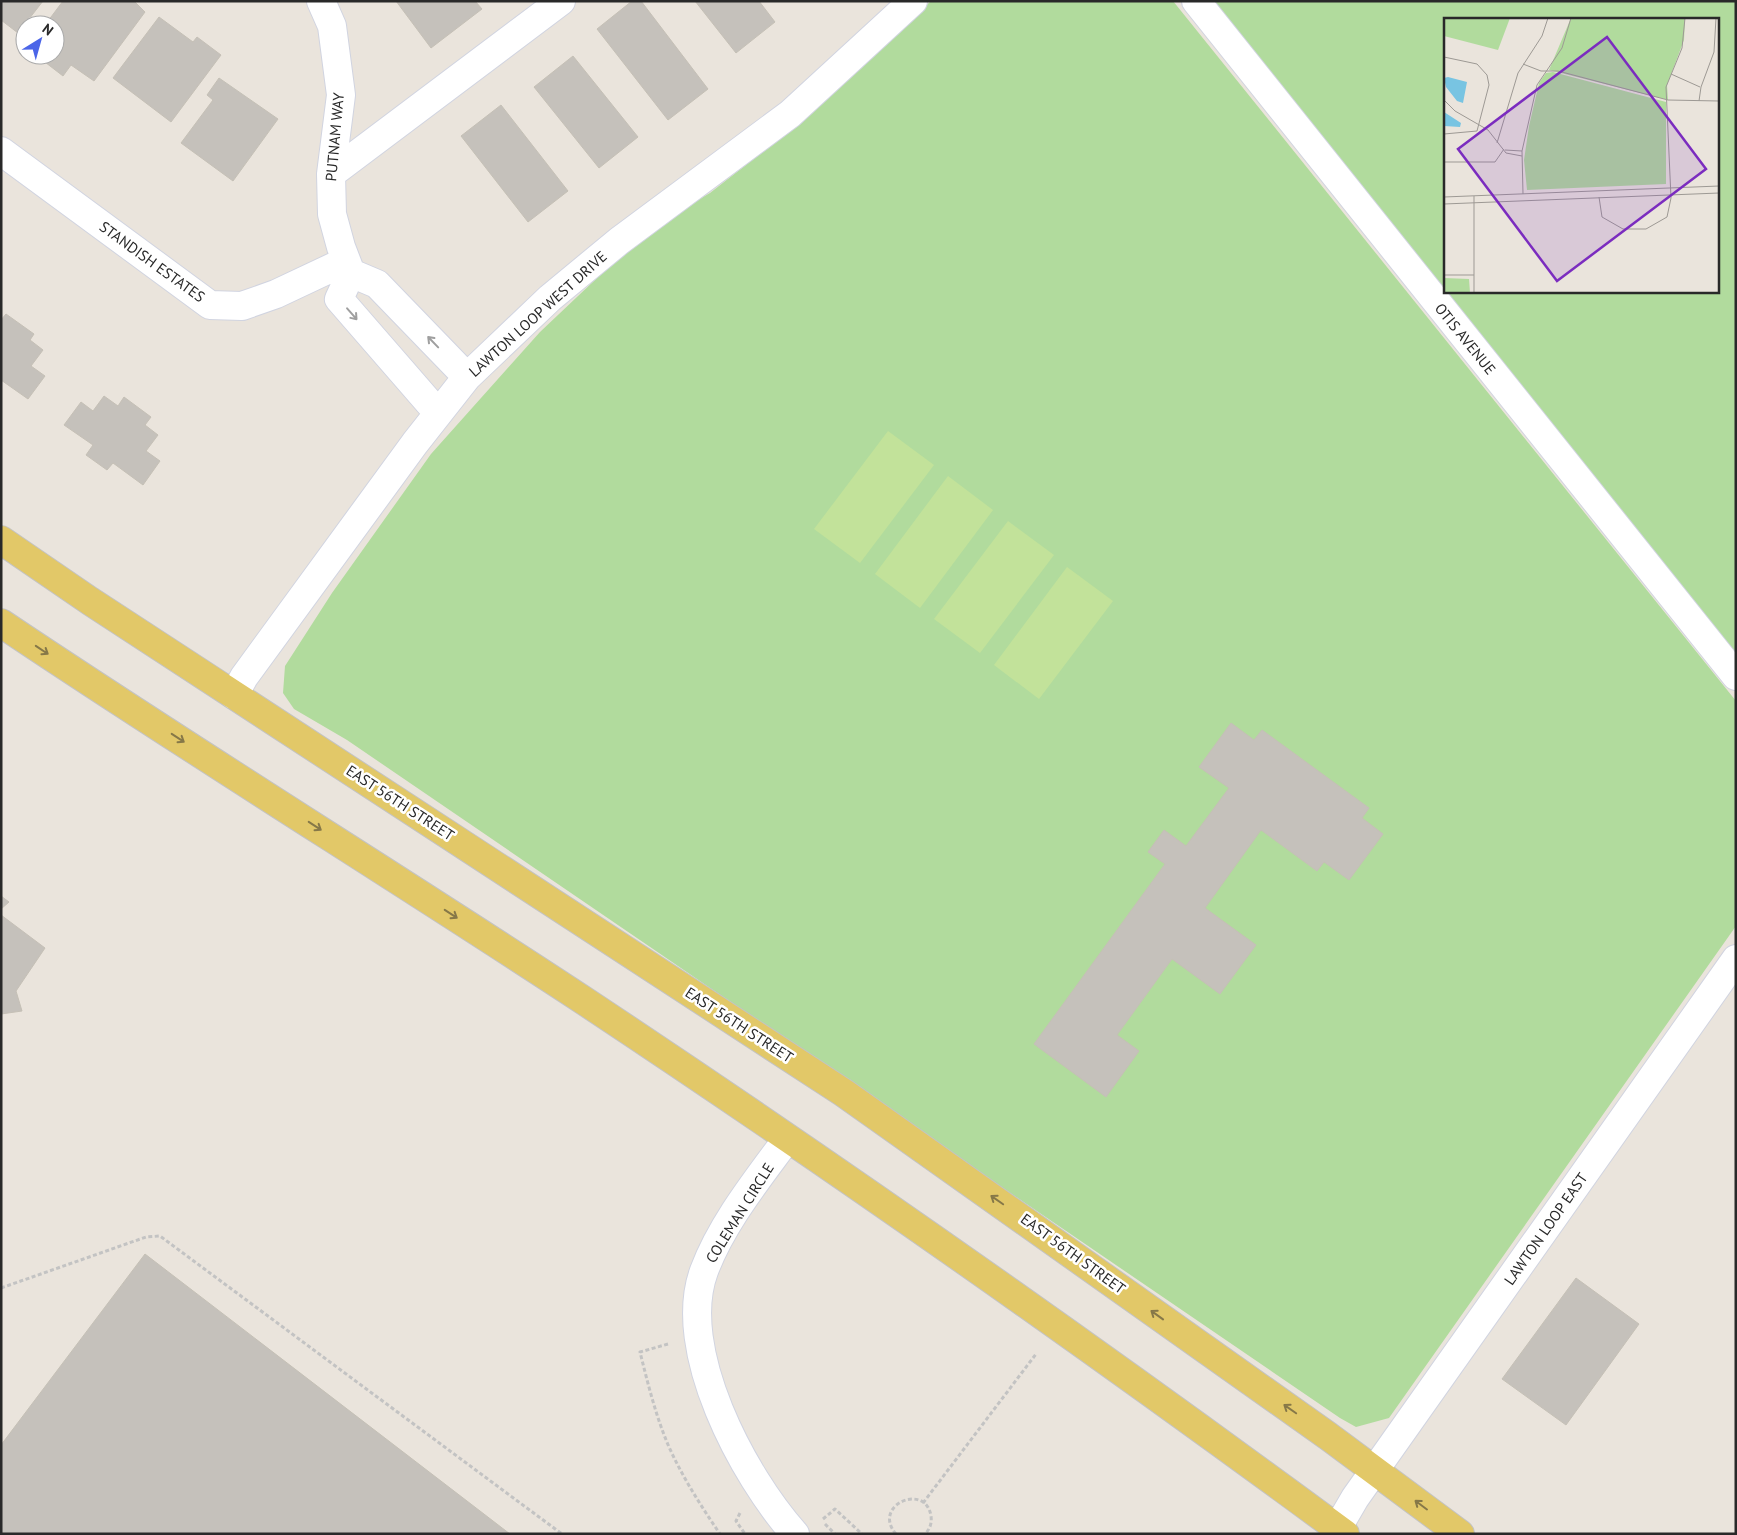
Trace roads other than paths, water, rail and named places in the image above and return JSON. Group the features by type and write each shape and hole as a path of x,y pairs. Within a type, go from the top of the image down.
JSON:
{"main road":[{"name":"EAST 56TH STREET","path":"1,540 234,695 844,1093 1009,1208 1375,1470 1460,1534"},
{"path":"1,622 582,1000 787,1139 979,1272 1339,1532"}],"street":[{"name":"PUTNAM WAY","path":"321,1 332,26 341,95 331,174 332,214 349,267"},
{"path":"331,174 561,1"},
{"name":"LAWTON LOOP WEST DRIVE","path":"234,695 256,661 438,413 467,377 550,298 619,241 790,114 913,1"},
{"name":"OTIS AVENUE","path":"1196,1 1736,676"},
{"name":"STANDISH ESTATES","path":"1,151 210,305 242,306 349,267"},
{"path":"438,413 339,299 349,267 377,284 467,377"},
{"name":"LAWTON LOOP EAST","path":"1339,1532 1355,1498 1736,959"},
{"name":"COLEMAN CIRCLE","path":"787,1139 753,1184 720,1238 704,1272 696,1314 704,1366 725,1424 755,1483 795,1534"}]}
